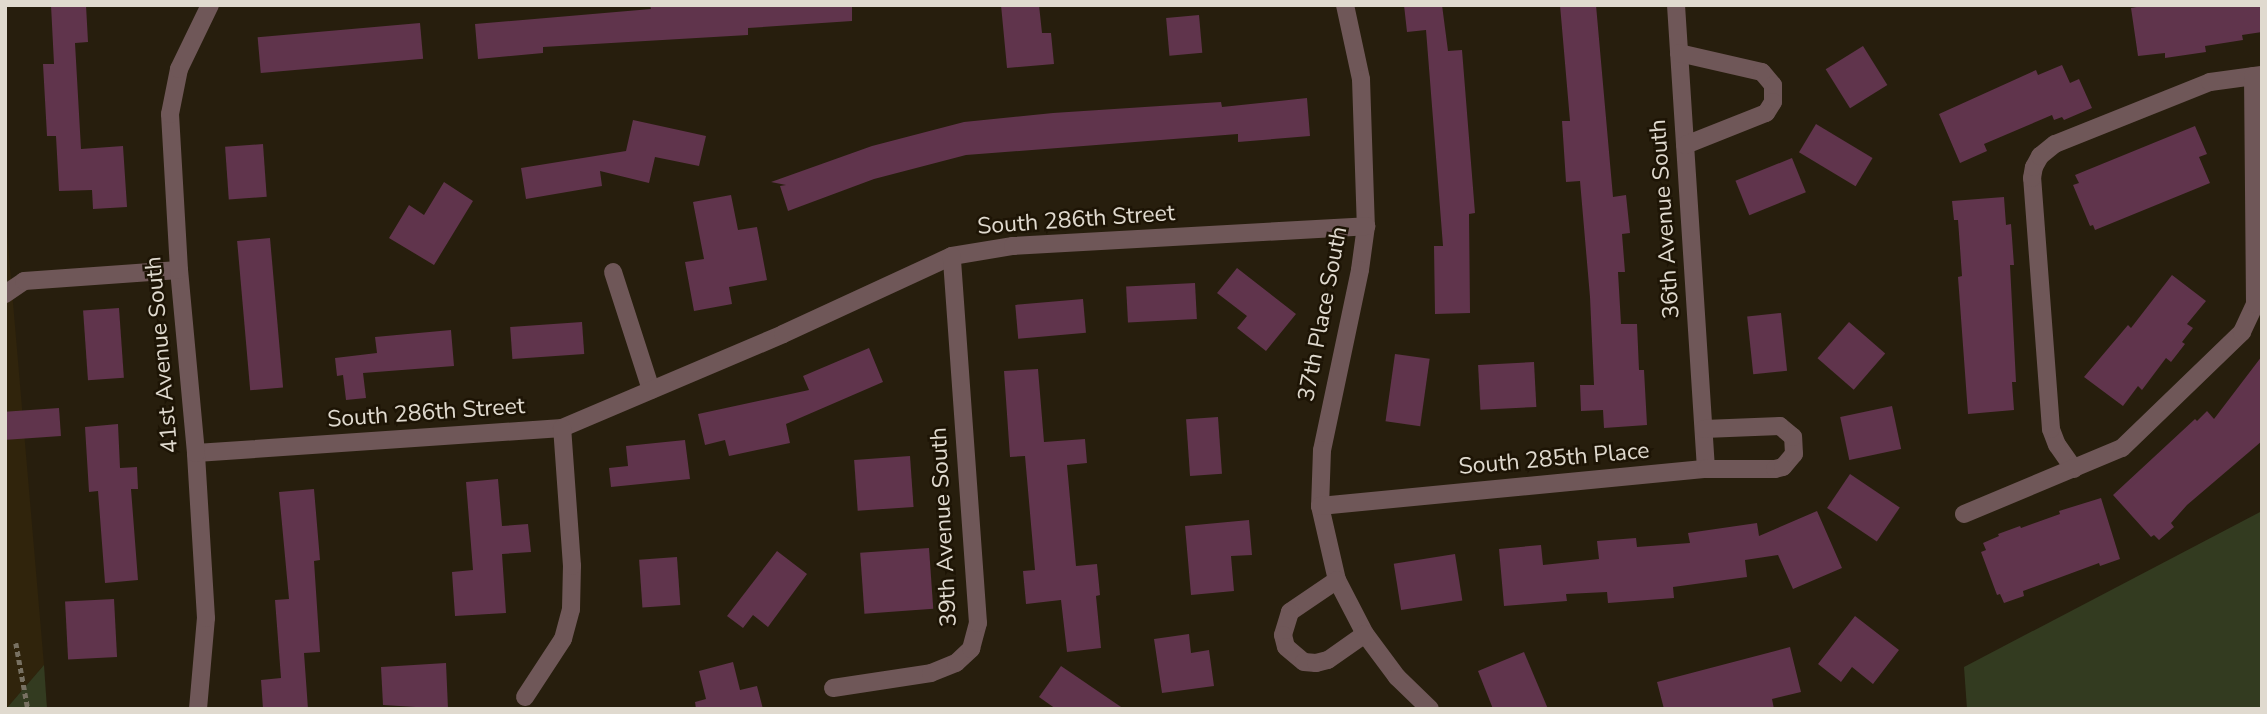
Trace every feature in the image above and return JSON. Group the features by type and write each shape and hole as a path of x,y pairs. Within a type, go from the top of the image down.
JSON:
{"street":[{"name":"41st Avenue South","path":"198,709 206,618 196,453 178,270 170,114 179,69 210,5"},
{"name":"37th Place South","path":"1345,5 1361,79 1366,226 1360,270 1322,450 1320,506 1337,580 1365,634 1397,677 1430,709"},
{"name":"36th Avenue South","path":"1676,5 1706,470"},
{"path":"1679,53 1762,72 1773,85 1773,102 1766,114 1685,145"},
{"path":"1964,514 2074,469 2122,448 2242,332 2255,304 2257,76 2210,82 2055,144 2040,156 2034,167 2032,178 2051,429 2057,445 2074,469"},
{"name":"South 286th Street","path":"196,453 562,428 952,256 1013,246 1366,226"},
{"name":"39th Avenue South","path":"833,688 931,673 956,663 971,649 975,636 978,623 952,256"},
{"path":"5,294 24,281 178,270"},
{"path":"613,272 651,390"},
{"name":"South 285th Place","path":"1320,506 1706,470 1775,469 1790,461 1794,454 1793,437 1780,426 1703,429"},
{"path":"525,697 563,639 571,609 572,566 562,428"},
{"path":"1337,580 1290,612 1283,635 1286,647 1304,662 1317,663 1328,660 1365,634"}],"path":[{"path":"16,643 28,709"}],"shaded area":[{"path":"5,209 44,665 6,709 5,709"}],"green space":[{"path":"2262,511 2262,709 1967,709 1964,667"},
{"path":"44,665 47,709 6,709"}],"building":[{"path":"51,5 86,5 88,42 75,43 81,149 123,146 127,207 93,209 92,190 59,191 56,136 47,136 43,64 54,64"},
{"path":"650,5 852,5 852,21 748,28 748,35 543,47 543,53 478,59 475,24 651,9"},
{"path":"1001,5 1039,5 1042,33 1051,33 1054,64 1007,68"},
{"path":"1404,5 1442,5 1448,51 1462,50 1475,213 1469,214 1470,313 1435,314 1434,246 1443,246 1426,30 1407,32"},
{"path":"1560,5 1596,5 1613,197 1626,195 1630,233 1622,234 1625,272 1618,272 1621,324 1637,324 1639,370 1644,370 1647,425 1604,428 1603,410 1581,411 1580,385 1594,385 1590,297 1580,181 1566,182 1562,121 1570,121"},
{"path":"2148,5 2262,5 2262,32 2242,35 2243,40 2205,46 2206,52 2165,58 2165,53 2138,56 2131,8"},
{"path":"1199,15 1202,53 1169,56 1166,18"},
{"path":"420,23 423,59 261,73 258,37"},
{"path":"1863,46 1887,85 1850,108 1826,69"},
{"path":"2062,65 2070,83 2079,79 2092,108 2064,120 2062,117 2054,120 2052,115 1984,144 1987,151 1960,163 1939,114 2036,70 2038,75"},
{"path":"1307,98 1310,136 1238,142 1238,134 966,155 874,179 788,211 780,186 786,185 771,182 872,146 964,122 1221,102 1222,107"},
{"path":"633,120 706,136 699,166 655,157 649,183 600,171 602,186 526,199 521,168 626,151"},
{"path":"1816,124 1873,158 1856,186 1799,152"},
{"path":"2195,126 2207,154 2199,157 2210,183 2095,230 2093,225 2090,226 2073,185 2079,183 2075,175"},
{"path":"263,144 267,197 229,200 225,147"},
{"path":"1792,158 1806,192 1749,215 1735,181"},
{"path":"444,182 473,201 434,265 389,238 409,205 424,215"},
{"path":"731,195 738,230 757,227 767,280 729,287 732,304 694,311 685,262 704,259 693,202"},
{"path":"2004,197 2006,225 2011,224 2014,265 2010,265 2016,382 2012,382 2014,410 1968,414 1958,277 1962,276 1958,220 1954,220 1952,201"},
{"path":"270,238 283,387 250,390 237,241"},
{"path":"1237,268 1296,314 1266,351 1237,328 1247,316 1217,293"},
{"path":"2172,275 2206,301 2187,324 2193,328 2171,362 2166,358 2142,390 2138,386 2123,406 2084,377 2128,325 2131,328"},
{"path":"1195,283 1197,319 1128,323 1126,287"},
{"path":"1083,299 1086,333 1018,339 1015,305"},
{"path":"119,308 124,378 88,380 83,311"},
{"path":"1781,313 1787,371 1753,374 1747,317"},
{"path":"582,322 584,354 512,359 510,327"},
{"path":"1849,322 1885,353 1854,390 1818,358"},
{"path":"451,330 454,366 363,373 366,398 346,400 343,375 337,376 335,358 377,353 375,337"},
{"path":"869,348 883,382 786,424 790,443 729,456 725,440 705,445 698,414 809,390 803,376"},
{"path":"1395,354 1430,359 1420,426 1386,421"},
{"path":"2262,356 2262,441 2187,505 2171,523 2174,527 2159,540 2154,535 2151,537 2113,495 2195,419 2197,421 2207,411 2214,419"},
{"path":"1534,362 1536,407 1480,410 1478,365"},
{"path":"1038,369 1044,442 1085,439 1087,463 1067,465 1076,566 1097,564 1100,595 1096,596 1101,648 1067,652 1061,600 1026,604 1023,571 1035,570 1025,456 1010,457 1004,371"},
{"path":"1892,406 1901,449 1849,460 1840,417"},
{"path":"59,408 61,436 7,440 5,412"},
{"path":"1218,417 1222,474 1190,476 1186,419"},
{"path":"118,424 120,468 137,467 138,489 131,489 138,580 105,583 98,491 89,492 85,427"},
{"path":"685,440 690,479 611,487 609,468 628,466 626,446"},
{"path":"910,456 914,507 858,511 854,460"},
{"path":"1850,474 1900,508 1877,542 1827,508"},
{"path":"498,479 502,526 528,524 531,552 502,554 506,613 455,616 452,572 473,570 466,482"},
{"path":"314,489 320,560 314,561 320,652 304,653 308,709 263,709 261,680 281,678 275,600 289,599 279,492"},
{"path":"2101,498 2120,559 2100,566 2099,563 2023,591 2024,596 2004,603 2000,594 1997,595 1981,552 1986,550 1983,543 1999,536 1998,534"},
{"path":"1817,511 1842,568 1793,589 1778,555 1745,560 1747,577 1673,587 1674,598 1608,603 1607,592 1566,594 1567,601 1504,606 1499,549 1541,545 1543,565 1599,559 1597,541 1636,538 1637,547 1690,543 1688,533 1757,523 1759,536"},
{"path":"1249,520 1252,555 1231,556 1234,591 1191,595 1185,526"},
{"path":"929,548 933,609 864,614 860,553"},
{"path":"777,551 807,574 768,627 753,615 743,628 727,616"},
{"path":"1455,554 1462,600 1401,610 1394,564"},
{"path":"677,557 680,605 642,608 639,560"},
{"path":"114,599 117,657 68,659 65,602"},
{"path":"1855,616 1899,650 1873,684 1852,667 1841,682 1818,664"},
{"path":"1189,634 1191,653 1209,650 1214,686 1162,693 1154,639"},
{"path":"1790,647 1801,692 1772,699 1774,709 1664,709 1657,682"},
{"path":"1524,652 1548,709 1493,709 1478,671"},
{"path":"733,662 740,690 757,686 763,709 696,709 695,702 706,699 699,671"},
{"path":"446,663 448,709 383,705 381,667"},
{"path":"1061,666 1124,709 1056,709 1039,697"}]}
